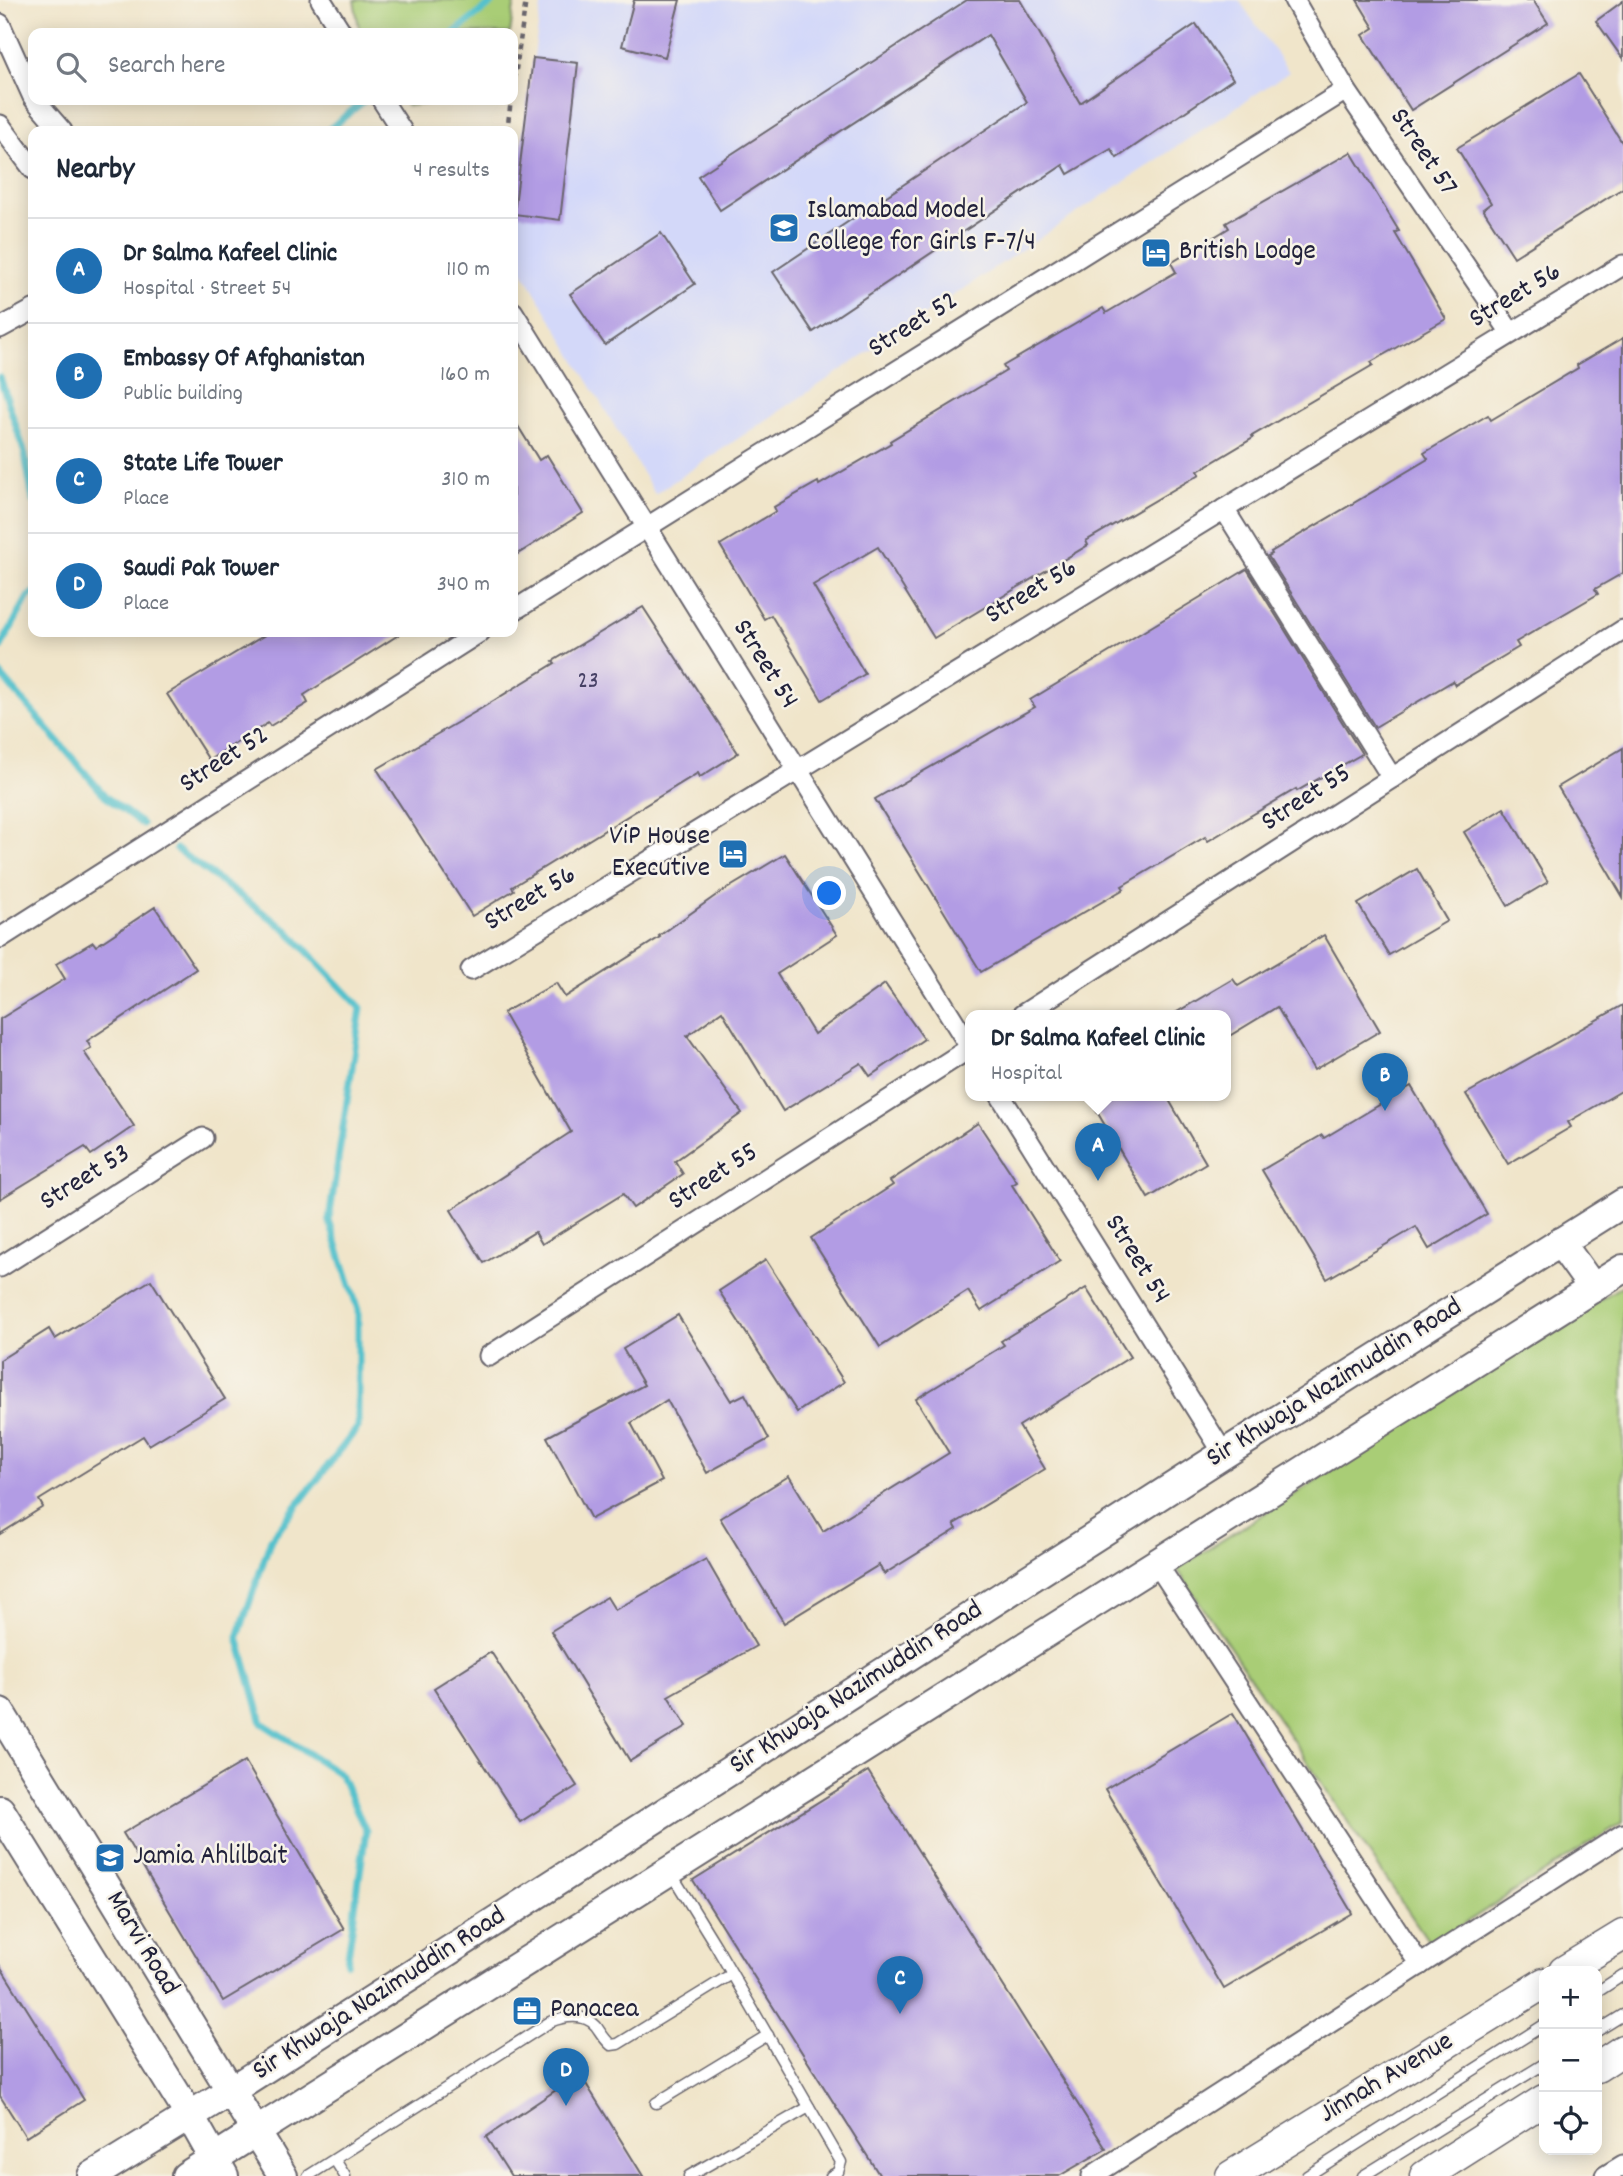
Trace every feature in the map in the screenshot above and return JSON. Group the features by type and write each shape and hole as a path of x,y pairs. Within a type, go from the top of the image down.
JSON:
{"main road":[{"name":"Sir Khwaja Nazimuddin Road","path":"92,2176 230,2091 1224,1454 1623,1203"},
{"path":"1560,1242 1593,1288"},
{"name":"Sir Khwaja Nazimuddin Road","path":"186,2176 219,2167 257,2133 327,2087 1623,1269"},
{"name":"Marvi Road","path":"0,1712 230,2091 285,2176"},
{"name":"Marvi Road","path":"0,1810 219,2167"},
{"path":"1572,1966 1623,1935"},
{"name":"Jinnah Avenue","path":"1231,2176 1539,1986"},
{"path":"1602,2064 1623,2050"},
{"path":"285,2176 283,2151 288,2133 327,2087"},
{"path":"1424,2176 1539,2103"}],"street":[{"path":"321,0 339,28"},
{"name":"Street 57","path":"1294,0 1346,90 1511,333"},
{"path":"0,24 28,85"},
{"name":"Street 52","path":"518,608 1346,90"},
{"path":"40,105 58,126"},
{"path":"386,105 399,126"},
{"path":"0,125 28,162"},
{"name":"Street 56","path":"471,970 1623,265"},
{"path":"0,328 28,313"},
{"name":"Street 54","path":"518,320 965,1040"},
{"path":"1224,509 1392,778"},
{"name":"Street 55","path":"1030,1010 1623,630"},
{"name":"Street 52","path":"0,938 472,637"},
{"name":"Street 55","path":"489,1356 965,1051"},
{"name":"Street 54","path":"1004,1101 1224,1454"},
{"name":"Street 53","path":"0,1267 203,1138"},
{"path":"1157,1564 1420,1965"},
{"path":"1092,2176 1623,1834"}],"lane":[{"path":"670,1872 732,1973 841,2162 838,2172 831,2176"},
{"path":"308,2176 550,2022 567,2017 587,2020 594,2023 611,2045 618,2044 732,1973"},
{"path":"1602,1989 1623,1975"},
{"path":"1600,2029 1623,2015"},
{"path":"1307,2176 1539,2028"},
{"path":"656,2103 768,2035"},
{"path":"1363,2176 1539,2067"},
{"path":"689,2176 809,2107"},
{"path":"335,2160 345,2176"}],"path":[{"path":"518,55 526,0"},
{"path":"508,126 510,105"}],"shaded area":[{"name":"Islamabad Model College for Girls F-7/4","path":"542,0 1239,0 1289,72 655,494 518,263 518,167"}],"green space":[{"path":"354,0 515,0 511,28 359,28"},
{"path":"1623,1285 1623,1822 1431,1945 1177,1569"}],"building":[{"path":"634,0 680,0 665,57 622,46"},
{"path":"967,0 1020,0 1080,103 1196,24 1233,79 1117,158 1111,149 1068,174 1063,165 813,332 773,272 1027,102 988,35 720,210 698,176"},
{"path":"1357,0 1533,0 1548,23 1411,110 1363,35 1374,28"},
{"path":"1623,1 1623,59 1596,21"},
{"path":"533,58 578,63 560,220 518,215 518,181"},
{"path":"1579,74 1623,144 1623,188 1514,257 1483,209 1491,203 1457,148"},
{"path":"1351,152 1399,231 1395,233 1446,319 1252,436 1253,438 1198,471 1200,474 1086,541 1088,545 934,638 878,547 813,585 865,674 822,700 771,615 764,619 720,545 776,511 774,507 818,482 819,485 891,443 890,441 1006,371 1003,366 1103,308 1106,313 1176,272 1171,263 1229,228 1226,223"},
{"path":"661,233 695,284 605,345 570,294"},
{"path":"1623,338 1623,573 1595,589 1598,594 1516,642 1519,647 1455,685 1453,681 1375,727 1268,556 1428,459 1424,453 1488,415 1491,420"},
{"path":"518,426 539,460 547,455 583,513 518,554"},
{"path":"1247,569 1362,754 1208,841 1205,837 1122,886 1124,889 981,972 875,799 1035,707 1030,700"},
{"path":"643,607 738,753 700,777 698,773 512,887 514,890 472,916 377,769 477,711"},
{"path":"262,637 395,637 304,695 308,703 270,726 268,723 209,760 167,694"},
{"path":"1623,748 1623,897 1558,787"},
{"path":"1504,808 1548,882 1508,906 1464,832"},
{"path":"785,854 837,935 777,974 814,1034 885,984 924,1039 870,1076 861,1063 783,1111 722,1011 687,1036 742,1113 675,1161 683,1174 633,1208 623,1194 542,1244 535,1232 484,1263 451,1210 571,1132 503,1013 556,983 565,997 660,937 715,896"},
{"path":"1417,869 1447,921 1389,955 1358,904"},
{"path":"155,907 196,969 87,1041 91,1048 84,1052 134,1126 91,1155 85,1147 0,1199 0,1019 65,979 56,964 93,942 96,946"},
{"path":"1324,935 1380,1031 1314,1070 1277,1007 1231,1035 1231,1010 1180,1010 1233,979 1238,986"},
{"path":"1623,1005 1623,1090 1568,1122 1571,1127 1508,1164 1466,1094"},
{"path":"1411,1086 1487,1214 1429,1249 1416,1227 1327,1279 1262,1170 1322,1135 1324,1138"},
{"path":"1091,1101 1170,1101 1206,1163 1148,1198"},
{"path":"978,1123 1017,1182 1012,1185 1060,1261 981,1311 968,1291 880,1347 811,1238 893,1185 890,1181"},
{"path":"766,1260 844,1382 797,1412 719,1291"},
{"path":"151,1280 225,1399 149,1445 143,1436 39,1500 43,1507 0,1534 0,1360 49,1329 55,1339"},
{"path":"1086,1288 1130,1357 1019,1426 1045,1469 954,1524 957,1529 884,1574 879,1565 784,1623 720,1518 789,1476 823,1531 949,1453 916,1399 1004,1345 1001,1341"},
{"path":"678,1315 731,1401 745,1394 769,1439 707,1473 667,1400 631,1423 662,1481 591,1519 547,1437 644,1385 623,1349"},
{"path":"706,1559 756,1646 668,1696 687,1726 630,1761 551,1631 607,1597 615,1610"},
{"path":"491,1652 577,1786 520,1822 434,1688"},
{"path":"1233,1713 1352,1913 1224,1989 1105,1789"},
{"path":"245,1761 344,1929 223,2001 123,1833"},
{"path":"868,1771 1106,2149 1059,2176 880,2176 693,1880"},
{"path":"0,1966 84,2100 26,2137 0,2096"},
{"path":"580,2074 643,2176 511,2176 486,2137"}],"waterway":[{"path":"460,28 496,0"},
{"path":"333,126 359,105"},
{"path":"0,377 25,454 28,472"},
{"path":"0,648 28,597"},
{"path":"0,674 106,797 142,824"},
{"path":"176,849 287,930 361,1008 329,1220 358,1310 358,1427 271,1539 238,1637 262,1723 340,1774 366,1831 347,1963"}],"place":[{"name":"Islamabad Model College for Girls F-7/4","path":"784,228"},
{"name":"British Lodge","path":"1156,253"},
{"name":"ViP House Executive","path":"733,854"},
{"name":"Embassy Of Afghanistan","path":"1385,1111"},
{"name":"Dr Salma Kafeel Clinic","path":"1098,1181"},
{"name":"Jamia Ahlilbait","path":"110,1858"},
{"name":"Panacea","path":"527,2011"},
{"name":"State Life Tower","path":"900,2014"},
{"name":"Saudi Pak Tower","path":"566,2106"}]}
